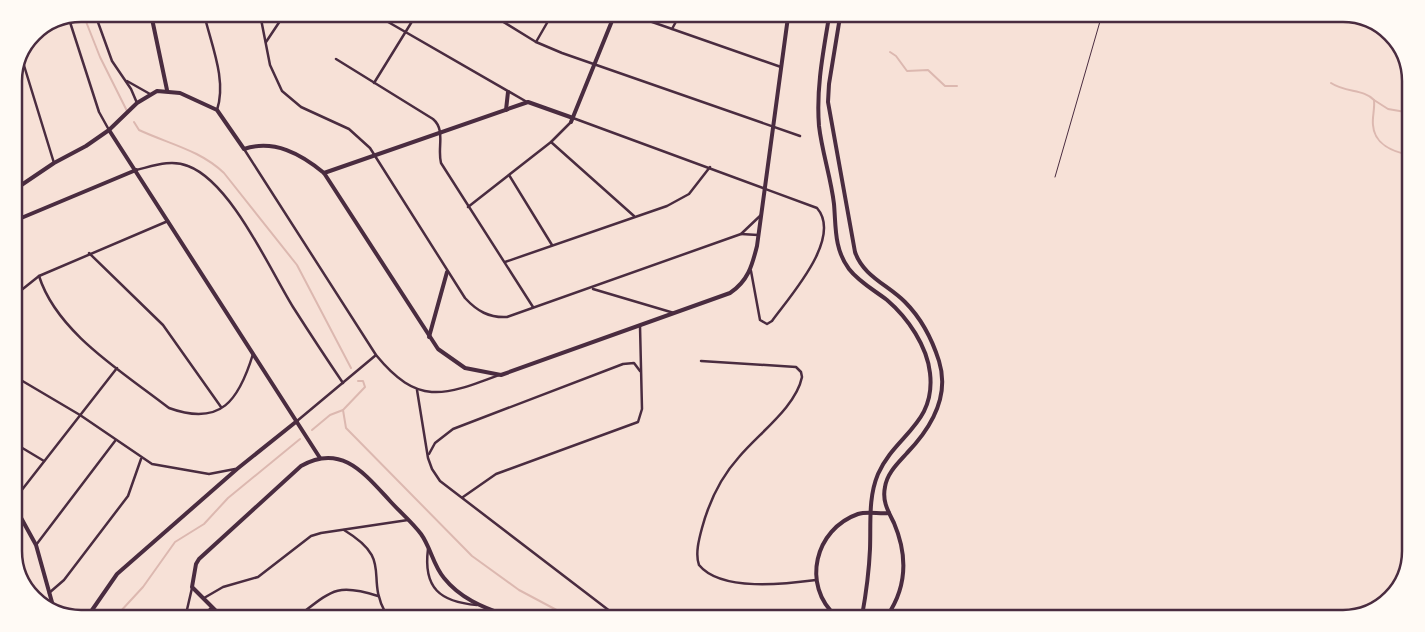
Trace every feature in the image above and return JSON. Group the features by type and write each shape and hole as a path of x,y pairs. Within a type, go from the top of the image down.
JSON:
{"street":[{"path":"98,22 112,61 126,80 137,103"},
{"path":"154,22 167,90"},
{"path":"206,22 220,82 217,110"},
{"path":"262,22 270,65 282,91 301,107 349,129 375,156 447,272 465,298 475,309 484,314 507,317 741,234 758,235"},
{"path":"266,43 280,22"},
{"path":"388,22 528,102 572,120 710,167 764,187 817,208 824,221 824,239 814,261 772,321 767,324 760,320 751,271 761,215 764,187 772,127 787,22"},
{"path":"374,83 412,22"},
{"path":"503,22 536,42 594,65 800,136"},
{"path":"536,42 548,22"},
{"path":"468,207 551,142 572,120 612,22"},
{"path":"652,22 781,67"},
{"path":"672,29 676,22"},
{"path":"828,22 817,98 822,146 834,203 838,248 850,270 859,280 888,301 905,318 924,351 931,382 929,399 921,419 883,464 872,491 868,576 863,610"},
{"path":"839,22 829,84 828,102 855,252 868,273 904,301 920,320 932,345 941,371 941,398 936,413 920,437 894,467 885,487 885,506 902,546 905,565 898,599 891,610"},
{"path":"71,24 99,112 109,130 320,458"},
{"path":"336,60 433,119 441,131 439,146 441,163 533,307"},
{"path":"25,68 54,163"},
{"path":"126,80 150,94"},
{"path":"23,184 109,130 137,103 150,94 167,90 194,98 217,110 244,149 376,356 390,373 416,389 442,393 500,375 730,293 745,280 751,271"},
{"path":"506,110 508,92"},
{"path":"324,173 528,102"},
{"path":"551,142 635,216"},
{"path":"244,149 257,145 270,145 286,150 312,163 324,173 438,349 465,368 500,375"},
{"path":"23,217 136,170 162,163 179,163 194,169 213,182 238,215 342,383"},
{"path":"505,262 667,206 690,194 710,167"},
{"path":"509,175 552,245"},
{"path":"741,234 761,215"},
{"path":"23,289 39,276 89,253 168,221"},
{"path":"89,253 163,325 221,408"},
{"path":"430,337 447,272"},
{"path":"39,276 44,293 66,324 117,368 169,408 195,415 214,412 221,408 237,396 254,354"},
{"path":"592,288 675,314"},
{"path":"463,497 496,474 638,422 642,410 640,326"},
{"path":"92,610 117,574 237,469 376,356"},
{"path":"701,361 796,368 802,377 783,410 738,458 718,487 701,533 697,557 699,565 714,574 750,584 783,585 816,580"},
{"path":"428,456 435,443 453,429 623,364 634,363 640,371"},
{"path":"23,488 117,368"},
{"path":"23,381 80,415 141,459 160,466 191,472 224,473 237,469"},
{"path":"416,389 428,456 432,469 440,481 608,610"},
{"path":"36,545 116,440"},
{"path":"23,448 44,461"},
{"path":"187,610 196,564 199,559 289,476 306,463 320,458 341,459 361,470 421,534 444,578 477,605"},
{"path":"48,594 64,580 128,496 141,459"},
{"path":"830,610 824,604 816,580 818,557 826,537 843,522 860,513 889,513"},
{"path":"204,598 223,586 258,577 311,536 408,520"},
{"path":"23,521 36,545 51,601"},
{"path":"344,530 363,541 372,553 378,575 378,596 384,610"},
{"path":"428,549 429,578 435,588 448,600 477,605 491,610"},
{"path":"192,587 215,610"},
{"path":"306,610 318,600 342,588 378,596"},
{"path":"209,610 212,607"}],"lane":[{"path":"1055,178 1100,22"}],"waterway":[{"path":"86,22 100,57 127,111"},
{"path":"890,52 896,56 907,71 928,70 945,86 957,86"},
{"path":"1331,83 1365,94 1374,100 1374,132 1386,146 1402,153"},
{"path":"1374,100 1388,109 1402,111"},
{"path":"134,122 139,130 194,153 215,165 224,173 297,265 351,368"},
{"path":"358,381 363,381 365,387 343,410 346,428 472,556 519,590 557,610"},
{"path":"312,430 330,415 343,410"},
{"path":"122,610 143,587 175,542 204,524 228,498 300,439"}]}
